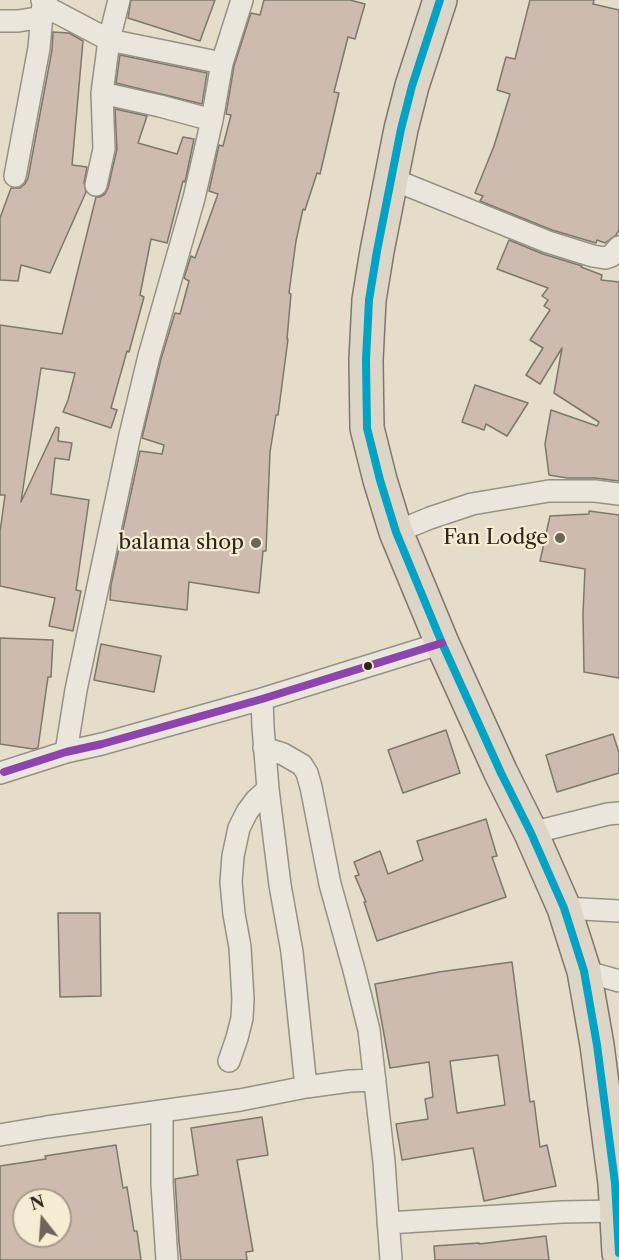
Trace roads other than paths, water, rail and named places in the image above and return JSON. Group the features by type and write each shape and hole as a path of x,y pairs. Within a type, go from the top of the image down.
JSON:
{"highway":[{"path":"440,0 412,86 401,129 377,252 369,300 366,360 367,428 396,532 442,643 564,908 584,971 597,1045 615,1183 619,1253"}],"street":[{"path":"96,185 104,149 102,93 109,40 119,0"},
{"path":"66,752 76,690 130,435 194,198 222,63 242,0"},
{"path":"15,176 39,48 43,7"},
{"path":"0,21 18,21 43,7 109,40 222,63"},
{"path":"102,93 212,120"},
{"path":"392,179 548,242 593,256 605,258 611,256 619,247"},
{"path":"396,532 472,504 549,491 595,491 619,494"},
{"path":"0,773 66,752 262,699 442,643"},
{"path":"262,699 268,789 280,885 292,952 306,1087"},
{"path":"264,748 283,754 302,765 307,773 313,797 330,884 369,1030 384,1162 391,1260"},
{"path":"229,1061 242,1018 243,999 240,947 231,882 233,856 239,828 247,812 268,789"},
{"path":"531,833 619,813"},
{"path":"564,908 619,911"},
{"path":"584,971 619,981"},
{"path":"0,1135 47,1126 240,1100 306,1087 375,1080"},
{"path":"162,1111 162,1184 167,1260"},
{"path":"388,1223 562,1212 616,1211"}],"place":[{"name":"Fan Lodge","path":"560,538"},
{"name":"balama shop","path":"256,543"}]}
